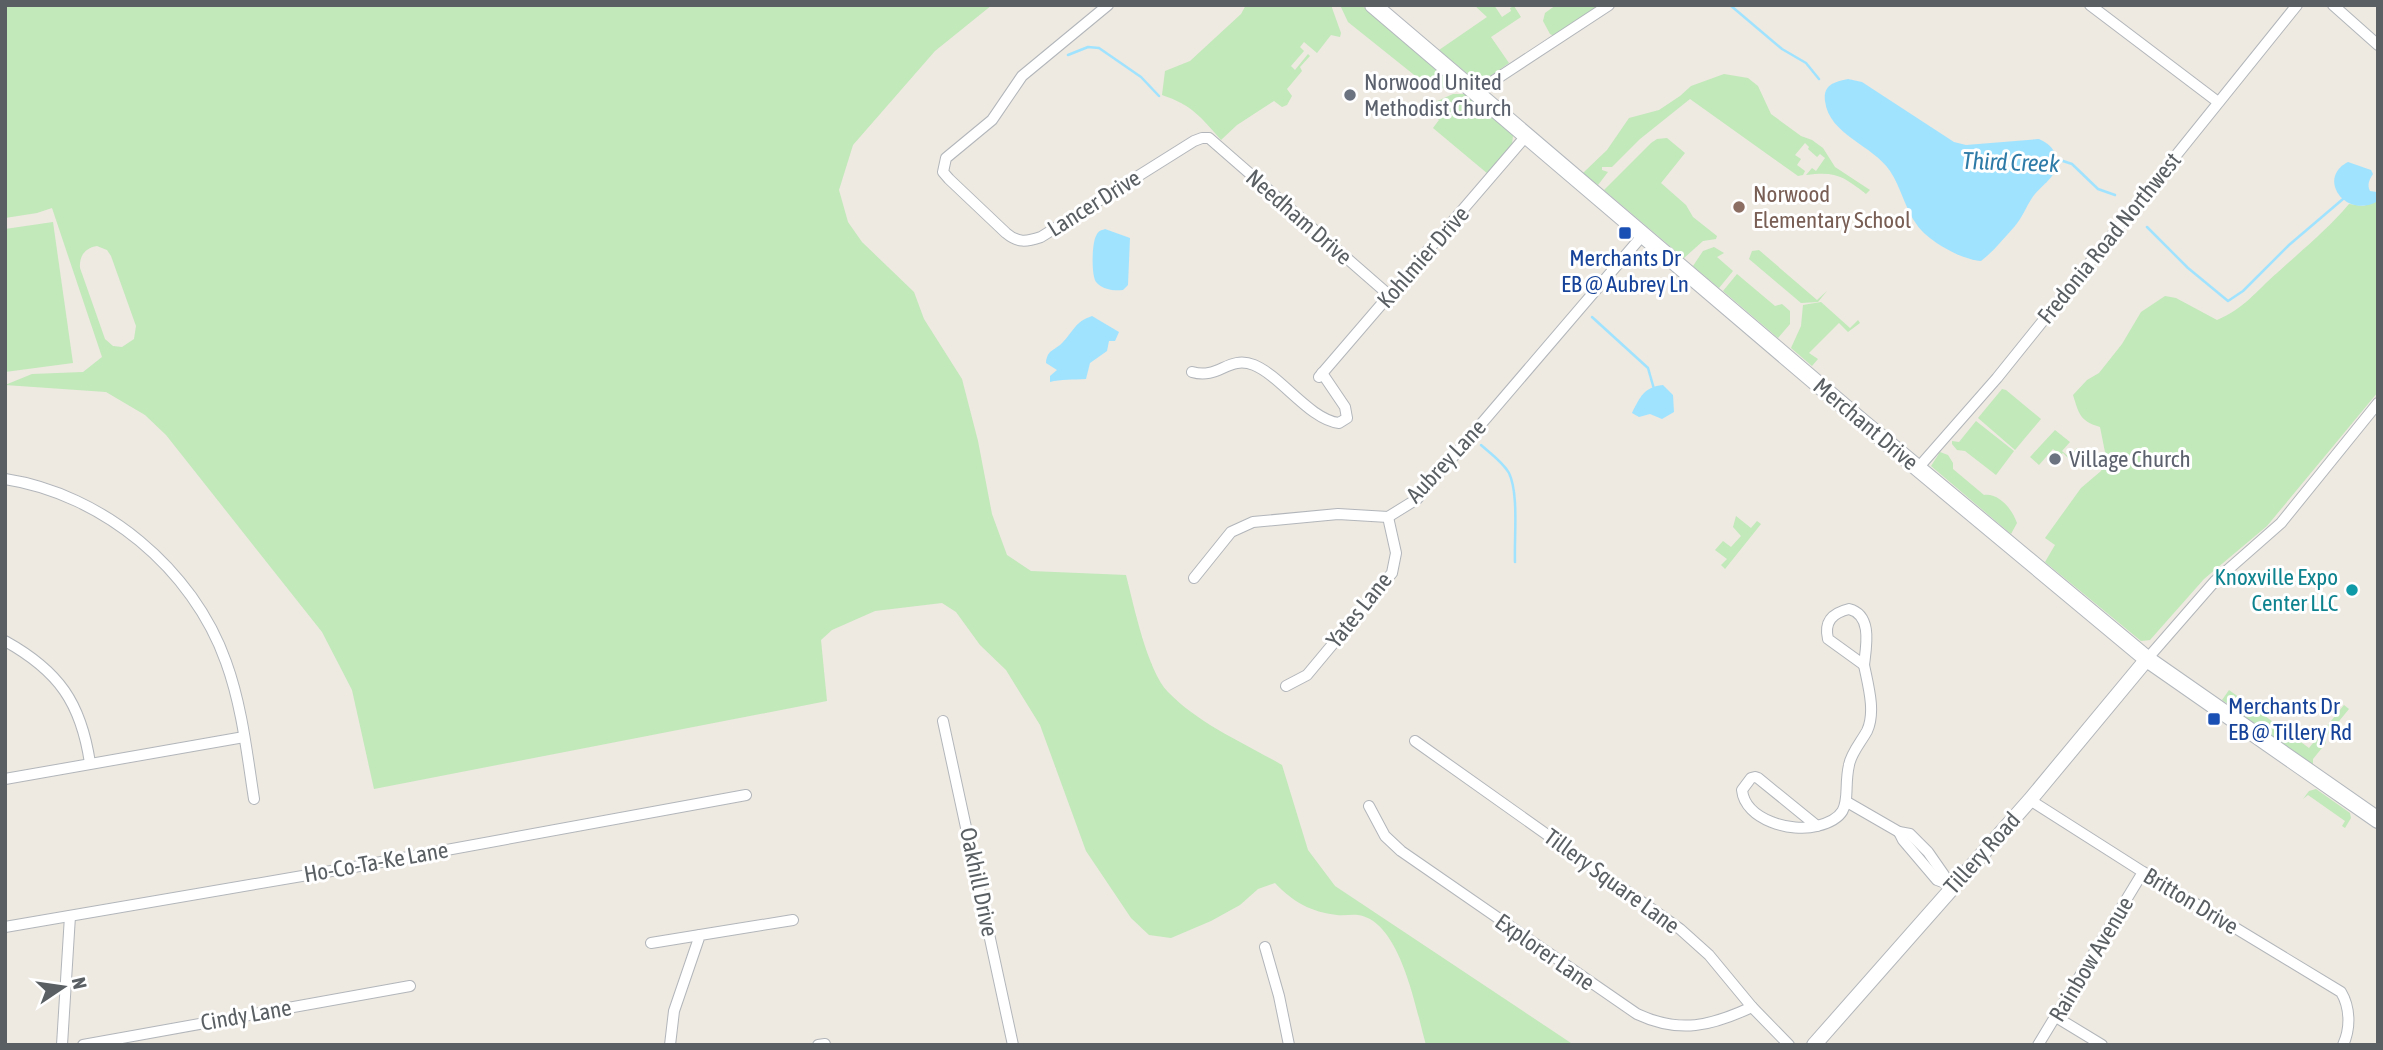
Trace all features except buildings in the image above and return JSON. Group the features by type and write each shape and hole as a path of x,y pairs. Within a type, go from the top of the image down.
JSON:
{"main road":[{"name":"Merchant Drive","path":"1373,5 1642,236 2147,659 2378,820"}],"street":[{"name":"Lancer Drive","path":"1108,5 1022,76 992,120 946,159 943,172 1006,233 1015,240 1024,242 1041,237 1194,141 1209,138"},
{"path":"1475,93 1609,5"},
{"path":"2091,5 2218,102"},
{"name":"Fredonia Road Northwest","path":"1919,468 1997,378 2297,5"},
{"path":"2333,5 2378,46"},
{"name":"Kohlmier Drive","path":"1192,372 1203,375 1236,363 1254,365 1325,418 1339,423 1347,418 1345,407 1321,375 1526,136"},
{"name":"Needham Drive","path":"1209,138 1389,295"},
{"name":"Aubrey Lane","path":"1194,578 1231,532 1253,522 1342,514 1388,517 1417,499 1642,236"},
{"path":"2147,659 2215,581 2281,523 2378,403"},
{"path":"5,479 41,486 93,509 130,533 165,565 196,603 212,629 233,683 254,799"},
{"name":"Yates Lane","path":"1286,686 1307,675 1392,572 1396,553 1388,517"},
{"path":"1817,826 1758,778 1751,778 1742,790 1745,801 1765,819 1791,828 1805,829 1830,823 1838,817 1847,802 1848,767 1851,757 1869,727 1871,712 1864,665 1867,636 1861,616 1849,609 1837,612 1828,621 1828,639 1864,665"},
{"path":"5,641 49,669 69,696 83,729 90,763"},
{"name":"Tillery Road","path":"1814,1045 1948,886 2030,800 2147,659"},
{"name":"Oakhill Drive","path":"943,720 1013,1045"},
{"path":"5,779 244,737"},
{"name":"Tillery Square Lane","path":"1415,741 1665,917 1709,955 1789,1045"},
{"name":"Ho-Co-Ta-Ke Lane","path":"5,927 746,795"},
{"name":"Britton Drive","path":"2030,800 2341,992 2348,1005 2346,1038 2343,1045"},
{"path":"1847,802 1899,832 1937,880 1948,886"},
{"name":"Explorer Lane","path":"1369,806 1385,836 1401,851 1637,1014 1666,1024 1697,1026 1728,1018 1752,1006"},
{"name":"Rainbow Avenue","path":"2038,1045 2143,872"},
{"path":"62,1045 70,916"},
{"path":"651,943 793,920"},
{"path":"670,1045 674,1011 700,935"},
{"path":"1265,947 1289,1045"},
{"name":"Cindy Lane","path":"83,1045 410,986"},
{"path":"2056,1017 2102,1045"}],"green space":[{"path":"5,5 992,5 935,51 853,145 839,190 848,222 862,242 914,292 924,319 962,379 978,441 992,514 1007,555 1031,571 1126,575 1142,637 1160,682 1194,714 1282,765 1308,850 1335,886 1574,1045 1426,1045 1404,969 1385,933 1373,921 1358,915 1337,915 1311,909 1289,896 1275,883 1258,889 1240,905 1211,921 1171,938 1149,935 1131,918 1086,851 1040,725 1006,670 980,645 956,612 942,603 875,611 832,630 821,640 827,701 374,789 352,690 322,632 166,435 145,415 106,392 5,385 32,374 83,372 102,357 52,208 5,218","holes":["97,246 107,250 136,326 134,339 122,347 113,346 105,339 80,268 82,256 86,251"]},
{"path":"1246,5 1331,5 1341,33 1340,37 1331,35 1317,53 1304,42 1300,47 1304,51 1291,66 1295,70 1308,54 1310,56 1287,89 1292,96 1287,105 1282,107 1274,101 1237,125 1221,140 1195,113 1162,95 1165,71 1190,61 1241,14"},
{"path":"1340,5 1361,5 1452,82 1451,86 1437,90 1428,86 1348,22"},
{"path":"1474,5 1494,5 1502,17 1514,6 1521,17 1491,37 1509,63 1482,82 1475,80 1439,50 1487,17"},
{"path":"1556,5 1597,5 1597,8 1554,36 1543,21 1545,13"},
{"path":"1724,74 1748,78 1758,86 1771,114 1823,148 1835,167 1870,190 1866,194 1839,176 1806,175 1812,168 1816,171 1825,158 1820,154 1817,157 1805,143 1795,155 1801,159 1797,165 1805,171 1798,176 1690,99 1640,139 1612,167 1602,167 1602,170 1608,172 1598,185 1583,173 1607,150 1629,118 1659,110 1691,86"},
{"path":"1453,94 1465,94 1513,135 1512,145 1488,174 1433,128 1439,120 1431,113 1433,103"},
{"path":"1667,138 1685,153 1661,183 1686,205 1693,217 1717,236 1716,239 1703,241 1684,258 1604,190 1651,143"},
{"path":"2378,201 2378,392 2267,526 2204,579 2150,640 2141,641 2045,562 2055,545 2045,538 2081,488 2101,471 2106,457 2100,427 2081,416 2073,395 2087,380 2099,373 2122,344 2141,312 2165,296 2176,298 2217,320 2235,311 2249,299 2349,204 2363,206"},
{"path":"53,222 73,363 5,372 5,229"},
{"path":"1714,247 1724,253 1717,257 1733,271 1719,288 1693,266 1703,251"},
{"path":"1759,250 1817,300 1827,291 1818,302 1801,303 1749,259 1752,251"},
{"path":"1737,274 1775,306 1782,304 1790,311 1790,324 1778,338 1723,291"},
{"path":"1821,302 1850,328 1858,320 1860,323 1848,332 1839,323 1809,353 1818,359 1812,366 1791,348 1801,326 1803,305"},
{"path":"2002,389 2041,419 2015,450 1978,418"},
{"path":"1976,421 2014,451 1996,475 1952,444 1952,441 1959,442"},
{"path":"2055,430 2070,442 2062,451 2069,457 2077,448 2079,459 2073,463 2063,453 2060,455 2053,449 2039,465 2030,457"},
{"path":"1940,452 1948,455 1953,469 1984,495 2000,499 2008,507 2017,523 2011,534 1931,466"},
{"path":"1736,516 1751,528 1757,521 1761,524 1725,569 1721,565 1727,559 1715,550 1723,541 1731,547 1741,536 1733,527"},
{"path":"2229,690 2309,748 2344,705 2349,709 2326,737 2326,743 2313,759 2313,765 2222,700"},
{"path":"2316,789 2350,813 2351,818 2345,828 2342,826 2345,821 2308,795 2303,799 2309,791"}],"water":[{"path":"1848,79 1862,82 1954,142 1966,145 2039,139 2054,152 2056,169 2032,198 2020,220 1986,257 1981,261 1973,260 1955,253 1922,231 1909,212 1890,171 1834,123 1825,101 1826,91 1834,83"},
{"path":"2348,162 2371,170 2373,174 2369,189 2377,192 2378,201 2355,205 2339,195 2335,178 2339,169"},
{"path":"1105,229 1130,238 1128,285 1123,290 1105,288 1094,278 1095,240 1099,232"},
{"path":"1092,316 1119,332 1115,341 1109,341 1107,351 1090,363 1086,379 1050,382 1050,376 1057,370 1046,363 1048,355 1079,323"},
{"path":"1663,385 1673,395 1674,412 1662,419 1650,414 1639,417 1632,413 1647,391"}],"waterway":[{"name":"Third Creek","path":"1730,5 1782,49 1806,63 1819,79"},
{"path":"1068,55 1088,47 1099,48 1141,77 1159,96"},
{"name":"Third Creek","path":"2057,159 2072,164 2098,189 2115,195"},
{"name":"Third Creek","path":"2147,227 2188,268 2228,301 2243,291 2289,245 2343,199"},
{"path":"1592,317 1648,368 1654,389"},
{"path":"1481,445 1503,465 1512,482 1515,504 1515,562"}],"place":[{"name":"Norwood United Methodist Church","path":"1350,95"},
{"name":"Norwood Elementary School","path":"1739,207"},
{"name":"Merchants Dr EB @ Aubrey Ln","path":"1625,233"},
{"name":"Village Church","path":"2055,459"},
{"name":"Knoxville Expo Center LLC","path":"2352,590"},
{"name":"Merchants Dr EB @ Tillery Rd","path":"2214,719"}]}
